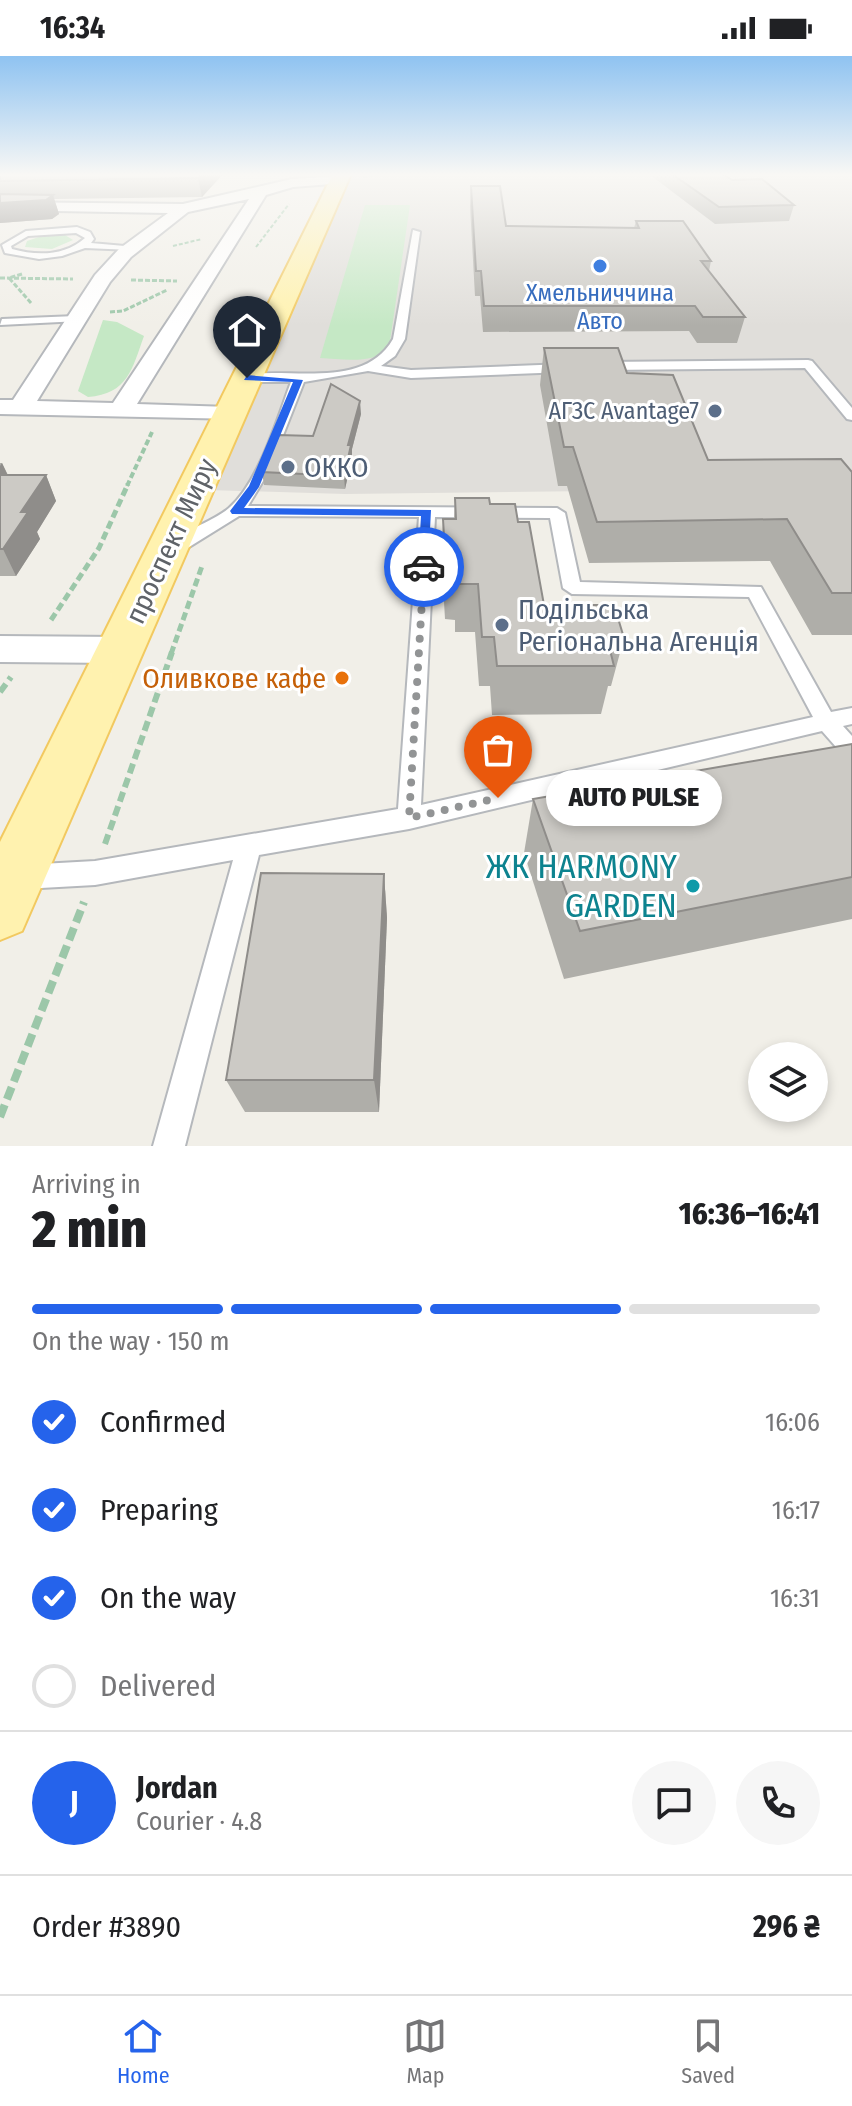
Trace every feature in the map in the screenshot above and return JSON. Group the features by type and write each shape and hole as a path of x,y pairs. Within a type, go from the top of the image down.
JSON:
{"main road":[{"name":"проспект Миру","path":"7,893 318,225"}],"street":[{"path":"10,408 102,279 132,247 162,225"},
{"path":"120,411 243,225"},
{"path":"10,408 160,413 239,396"},
{"path":"16,649 120,650"}],"lane":[{"path":"85,245 90,239 87,234 61,229 26,234 6,245 8,251 35,256 85,245 132,247"},
{"path":"369,368 390,355 399,339 416,232"},
{"path":"1,320 76,319"},
{"path":"590,367 808,364 852,416"},
{"path":"239,396 298,380 369,368 411,374 575,367"},
{"path":"156,574 170,553 188,538 230,514 254,487 298,380"},
{"path":"409,818 427,513"},
{"path":"230,514 557,513 572,588 755,591 826,722 852,750"},
{"path":"7,893 95,873 409,818 852,716"},
{"path":"169,1146 249,846"}],"path":[{"path":"251,254 272,225"},
{"path":"0,692 16,649 99,548 160,413"},
{"path":"0,1117 95,873 201,567 230,514"}],"shaded area":[{"path":"325,225 852,225 852,488 345,494 208,490"}],"green space":[{"path":"359,225 407,225 389,348 366,359 320,358"},
{"path":"45,235 65,235 73,240 52,249 25,247 27,241"},
{"path":"103,320 117,322 144,336 132,369 120,385 112,391 88,397 78,391"}],"building":[{"path":"473,225 639,228 638,225 686,225 711,261 701,261 745,317 703,317 695,306 484,306 481,271 476,271"},
{"path":"544,348 618,348 627,373 673,375 708,460 841,459 852,472 852,593 832,593 787,519 597,522 573,447 564,447"},
{"path":"331,384 360,401 348,445 351,445 344,476 262,472 279,435 313,436"},
{"path":"0,475 46,475 21,512 28,512 3,549 0,549"},
{"path":"455,498 489,498 490,504 515,504 518,522 529,522 544,605 614,605 624,638 607,638 614,666 497,666 494,637 482,637 478,584 457,584 457,571 446,571 443,519 456,519"},
{"name":"ЖК HARMONY GARDEN","path":"852,744 852,877 580,931 533,799"},
{"path":"261,873 384,874 374,1080 226,1080"}],"way so far":[{"path":"424,567 409,818 498,798"}],"place":[{"name":"Хмельниччина Авто","path":"600,266"},
{"name":"АГЗС Avantage7","path":"715,411"},
{"name":"ОККО","path":"288,467"},
{"name":"Подільська Регіональна Агенція","path":"502,625"},
{"name":"Оливкове кафе","path":"342,678"},
{"name":"AUTO PULSE","path":"498,798"},
{"name":"ЖК HARMONY GARDEN","path":"693,886"}],"route":[{"path":"247,378 298,380 254,487 236,511 427,513 424,567"}]}
